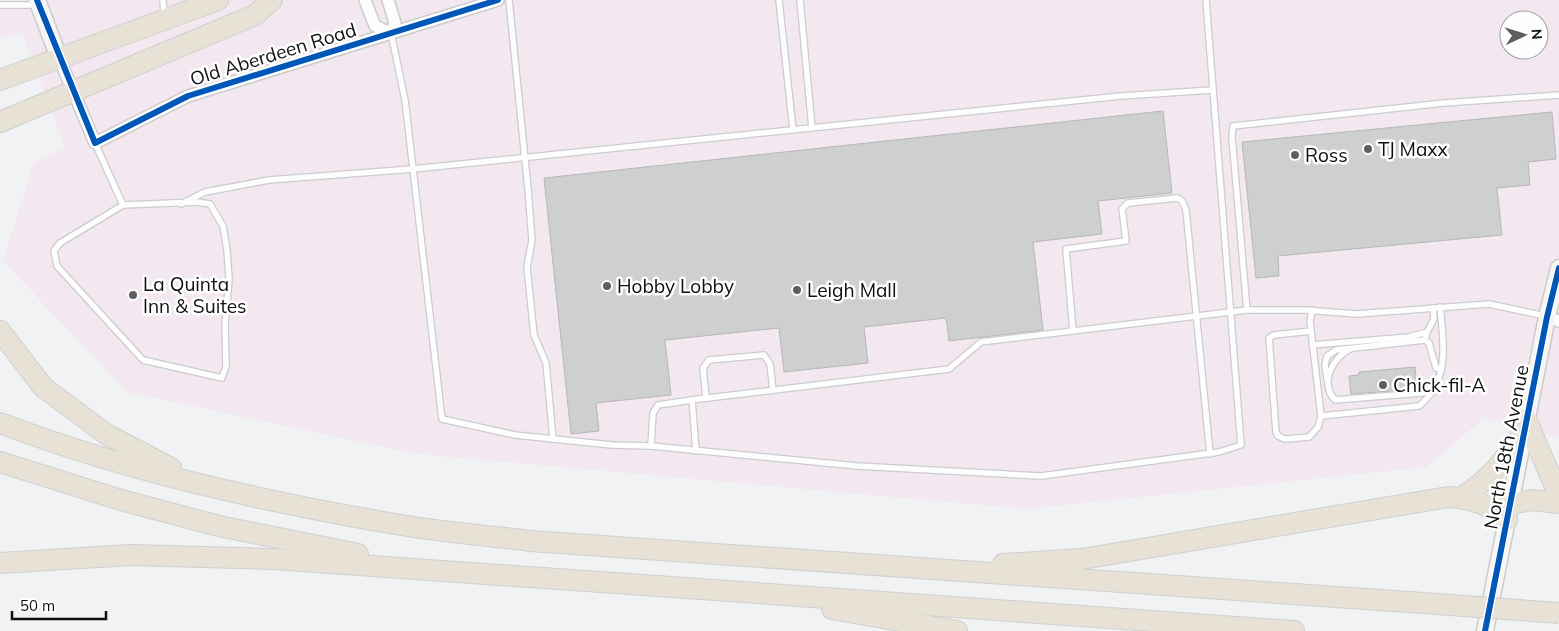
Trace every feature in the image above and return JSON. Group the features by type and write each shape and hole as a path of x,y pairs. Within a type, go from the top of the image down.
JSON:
{"highway":[{"path":"6,77 218,0"},
{"path":"0,123 255,15 272,0"},
{"path":"0,331 43,387 106,434 200,483"},
{"path":"0,423 115,462 200,483 396,524 530,541 1559,613"},
{"path":"1525,425 1559,496"},
{"path":"1461,498 1490,476 1502,464 1525,425"},
{"path":"0,462 121,500 220,526 359,554 536,577"},
{"path":"915,569 1082,560 1448,496 1471,498 1508,512 1533,500 1559,502"},
{"path":"0,563 131,555 200,556 536,577 1294,631"},
{"path":"741,592 957,631"}],"street":[{"path":"365,0 375,26 391,33 395,23 388,0"},
{"name":"Old Aberdeen Road","path":"95,143 188,96 498,0"},
{"path":"38,2 72,92 95,143"},
{"name":"North 18th Avenue","path":"1484,631 1525,425 1553,319 1559,268"}],"lane":[{"path":"163,0 165,20"},
{"path":"509,0 526,157 532,240 527,267 534,335 546,363 553,439"},
{"path":"779,0 793,130"},
{"path":"800,0 812,128"},
{"path":"391,33 405,100 442,419 515,435 553,439 867,466 1041,476 1210,454 1241,445 1206,0"},
{"path":"0,5 38,2"},
{"path":"181,204 205,192 269,180 413,169 1121,96 1212,90"},
{"path":"1247,310 1232,136 1233,126 1444,103 1559,94"},
{"path":"95,143 123,205"},
{"path":"1073,332 1066,249 1126,242 1122,209 1128,203 1178,198 1182,201 1186,210 1210,454"},
{"path":"210,204 223,226 229,279 225,326 226,366 222,378 144,360 57,266 54,251 60,243 123,205 210,204"},
{"path":"651,446 653,413 658,405 949,369 981,342 1247,310 1312,310 1357,314 1489,304 1553,319"},
{"path":"1321,416 1419,406 1433,392 1439,382 1445,352 1440,307"},
{"path":"1425,340 1434,319 1433,308"},
{"path":"1311,331 1274,335 1270,338 1268,345 1276,432 1278,436 1285,439 1310,437 1318,427 1321,416 1312,345 1312,310"},
{"path":"1312,345 1409,337 1427,332"},
{"path":"1433,392 1335,400 1331,396 1329,379 1333,362 1340,354 1350,349 1425,340 1429,343 1436,368 1441,370"},
{"path":"706,398 703,368 709,360 720,358 764,355 770,364 773,390"},
{"path":"691,400 696,451"}],"shaded area":[{"path":"0,0 1559,0 1559,438 1484,418 1427,467 1026,509 417,454 127,392 3,261 34,162 65,148 22,33 0,38"}],"building":[{"name":"Leigh Mall","path":"1163,111 1172,193 1098,201 1102,234 1033,242 1043,330 949,341 946,318 864,327 868,363 784,372 779,328 665,340 671,395 596,403 599,431 571,434 544,178"},
{"path":"1552,112 1556,159 1528,162 1530,185 1497,188 1502,235 1278,256 1279,276 1256,278 1242,142"},
{"name":"Chick-fil-A","path":"1415,367 1417,389 1351,394 1349,376 1359,375 1359,372"}],"cycle path":[{"path":"37,0 95,143 188,96 498,0"},
{"path":"1485,631 1547,317 1559,268"}],"place":[{"name":"TJ Maxx","path":"1368,149"},
{"name":"Ross","path":"1295,155"},
{"name":"Hobby Lobby","path":"607,286"},
{"name":"Leigh Mall","path":"797,290"},
{"name":"La Quinta Inn & Suites","path":"133,295"},
{"name":"Chick-fil-A","path":"1383,385"}]}
